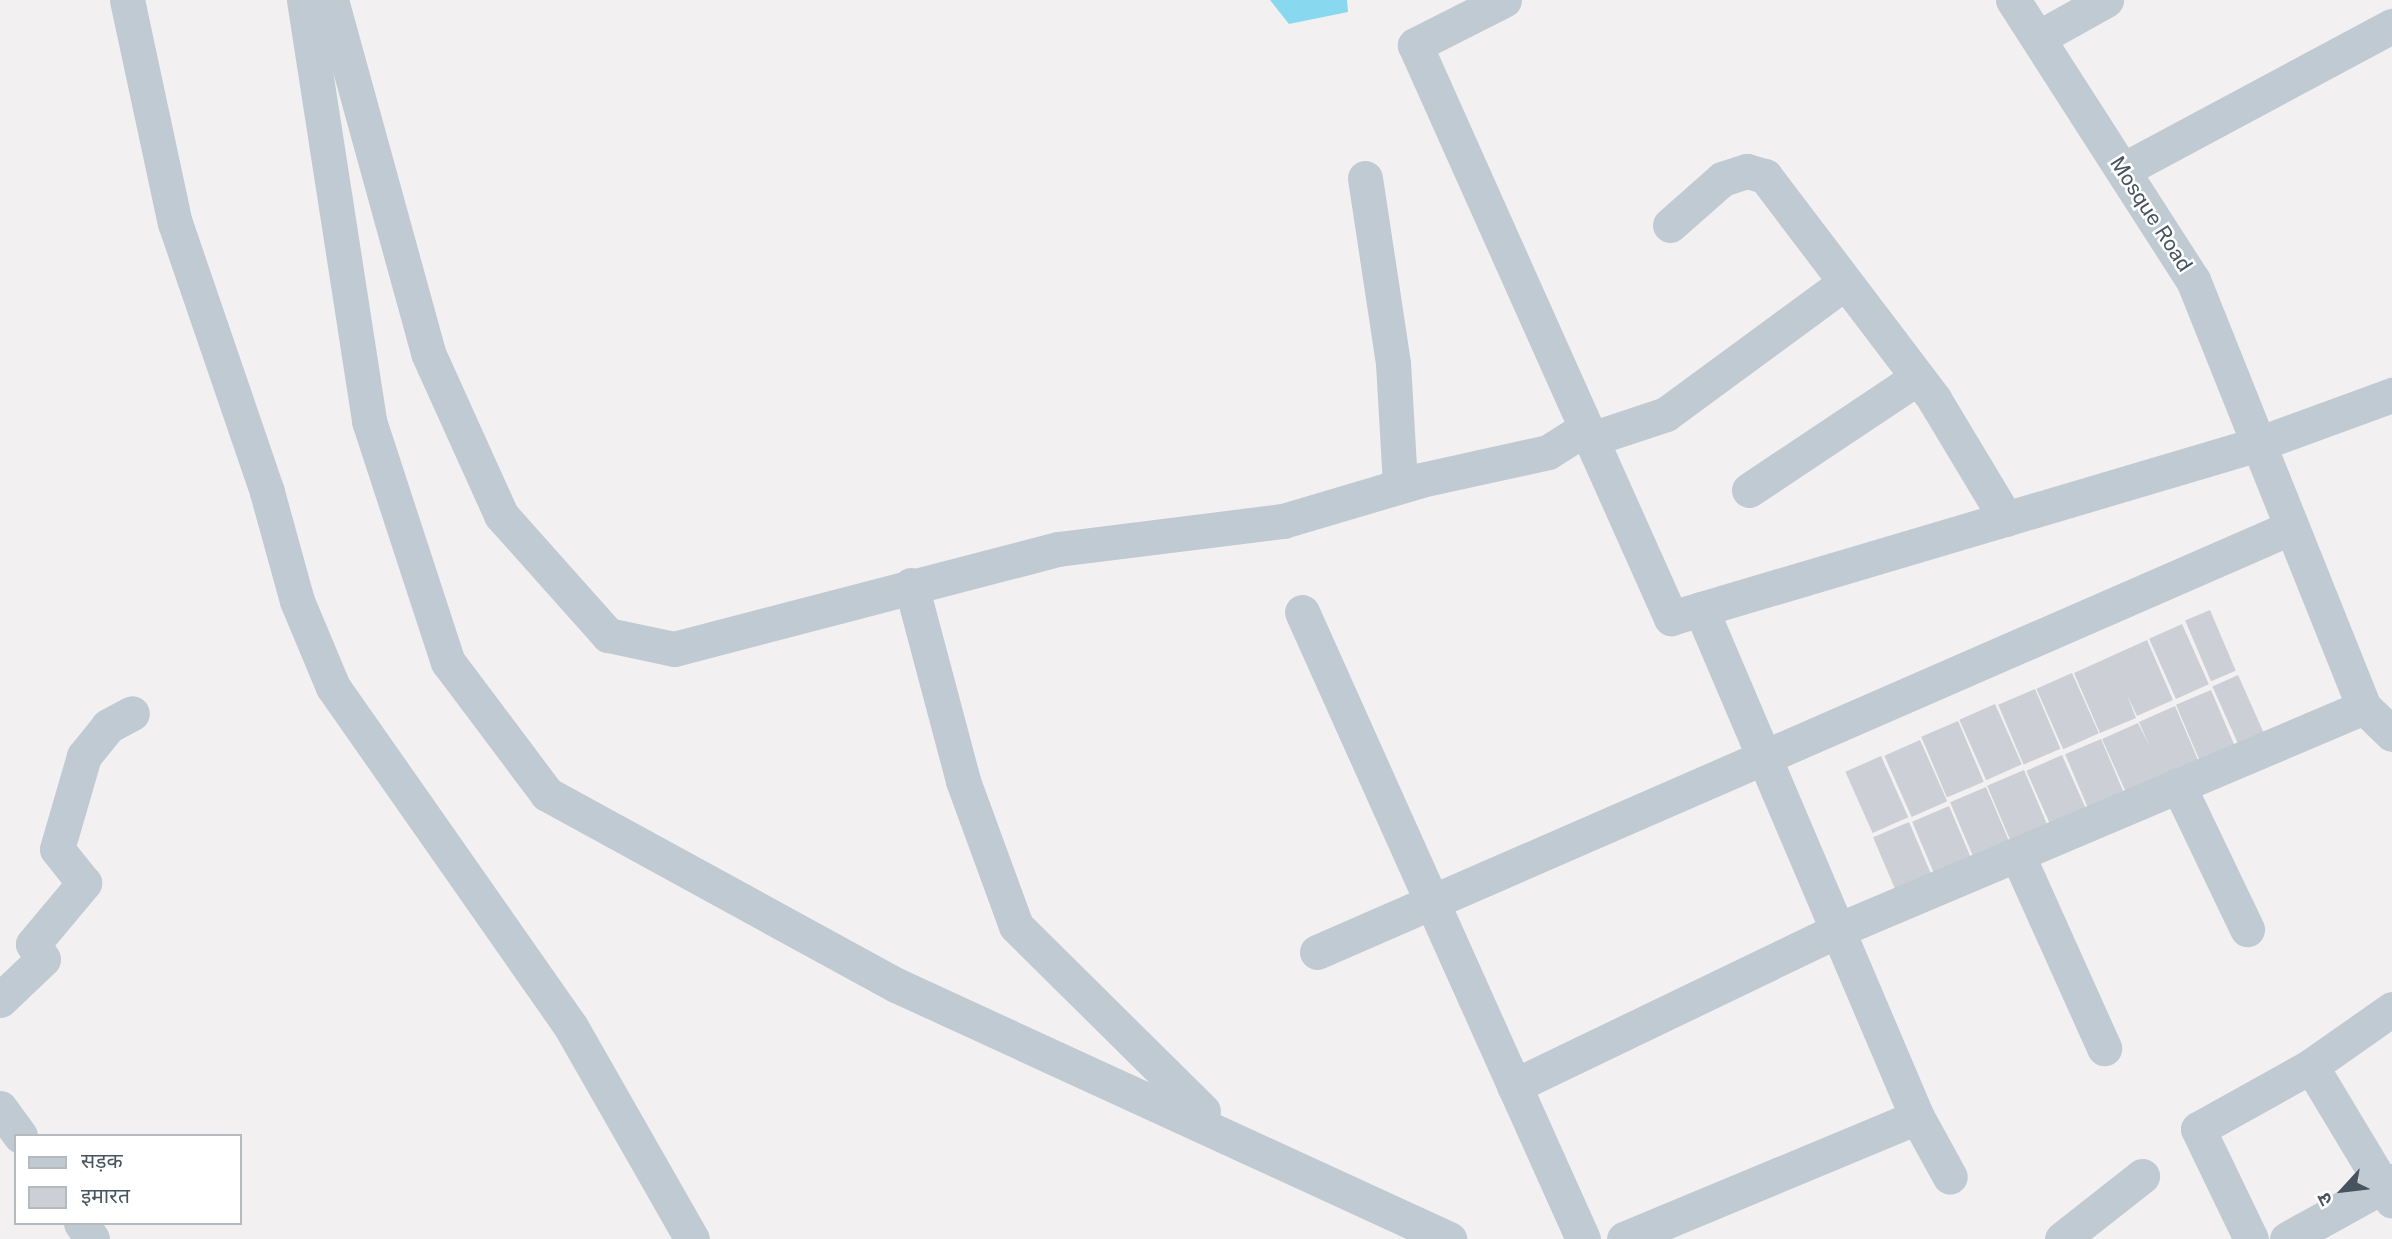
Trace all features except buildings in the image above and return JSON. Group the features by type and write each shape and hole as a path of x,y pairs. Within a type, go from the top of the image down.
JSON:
{"street":[{"path":"127,0 175,223 267,492 297,600 333,687 571,1027 692,1239"},
{"path":"304,0 369,421 448,662 547,794 896,985 1234,1137 1449,1239"},
{"path":"331,0 428,353 501,515 608,635 674,649 911,585 1058,549 1283,521 1400,486 1548,452 1589,433 1666,414 1843,284"},
{"path":"1504,0 1415,45 1671,618 2255,445 2392,395"},
{"name":"Mosque Road","path":"2013,0 2193,279 2255,445 2364,707"},
{"path":"2038,38 2106,0"},
{"path":"2123,170 2392,26"},
{"path":"1670,225 1723,179 1747,172 1765,176 1843,284 1917,378 2006,519"},
{"path":"1365,178 1393,363 1400,486"},
{"path":"1749,490 1917,378"},
{"path":"1317,952 1766,762 2290,528"},
{"path":"911,585 963,781 1016,926 1179,1091 1234,1137"},
{"path":"1701,609 1917,1118 1950,1177"},
{"path":"1302,612 1583,1239"},
{"path":"1514,1086 1838,930 2364,707 2392,734"},
{"path":"0,1000 43,959 33,944 84,883 57,849 78,794 84,756 108,726 132,713"},
{"path":"2178,785 2247,929"},
{"path":"2017,854 2104,1048"},
{"path":"2251,1239 2198,1129 2311,1066 2392,1009"},
{"path":"2287,1239 2389,1189 2311,1066"},
{"path":"0,1108 19,1134"},
{"path":"1624,1239 1917,1118"},
{"path":"2062,1239 2142,1176"}],"water":[{"path":"1270,0 1347,0 1348,12 1289,24"}]}
